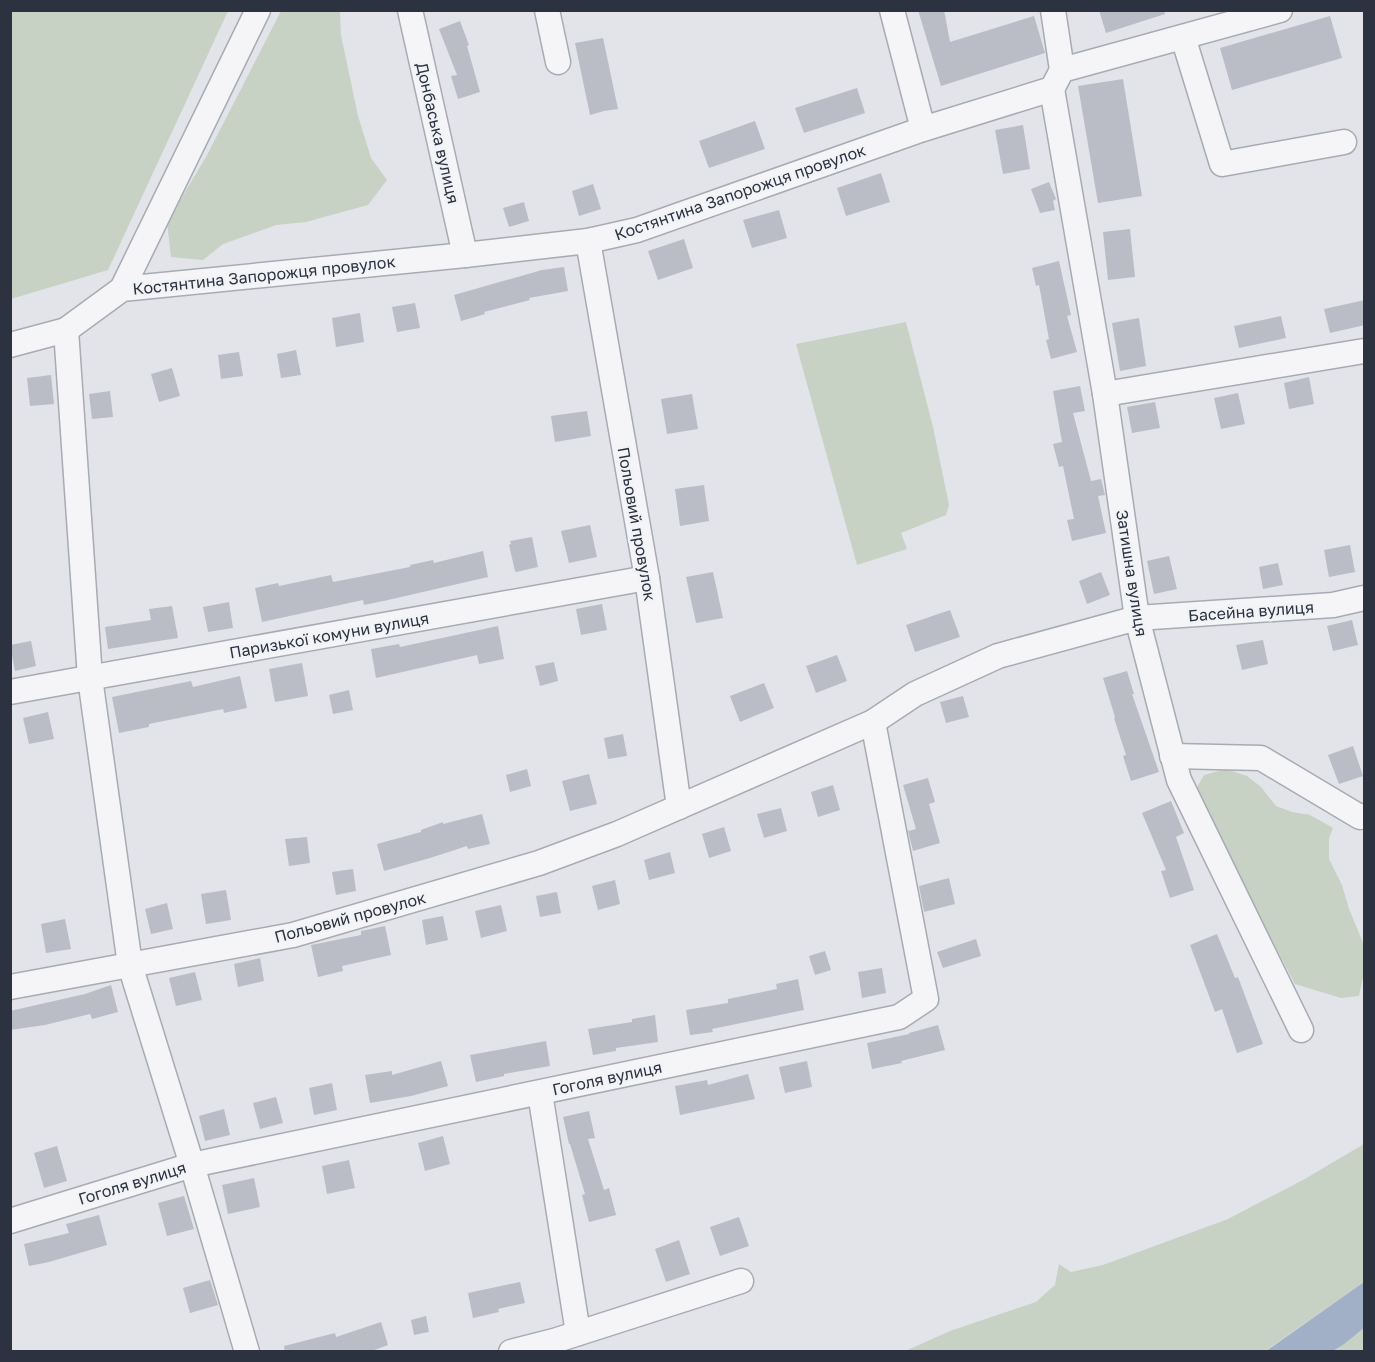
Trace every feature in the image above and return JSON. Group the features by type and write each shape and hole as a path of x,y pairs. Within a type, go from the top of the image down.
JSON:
{"street":[{"path":"122,289 258,10"},
{"name":"Донбаська вулиця","path":"410,10 465,255"},
{"path":"547,10 558,62"},
{"path":"892,10 923,129"},
{"name":"Затишна вулиця","path":"1053,10 1057,79 1137,618 1179,780 1301,1030"},
{"name":"Костянтина Запорожця провулок","path":"10,345 66,330 122,289 588,241 637,230 1057,79 1184,37 1280,10"},
{"path":"1184,37 1222,164 1344,142"},
{"name":"Польовий провулок","path":"588,241 647,578 679,807"},
{"path":"66,330 90,678 130,965 247,1352"},
{"path":"1105,394 1365,351"},
{"name":"Паризької комуни вулиця","path":"10,692 647,578"},
{"name":"Басейна вулиця","path":"1137,618 1333,605 1365,598"},
{"name":"Польовий провулок","path":"10,987 293,935 539,863 617,834 873,722 915,694 998,656 1137,618"},
{"name":"Гоголя вулиця","path":"10,1221 192,1165 899,1017 926,999 873,722"},
{"path":"1172,756 1261,758 1360,817 1365,816"},
{"path":"540,1093 578,1333"},
{"path":"511,1352 741,1281"}],"green space":[{"path":"11,10 228,11 108,270 11,299"},
{"path":"281,11 340,11 341,35 358,116 371,158 387,180 368,205 306,222 276,225 223,244 203,260 171,257 167,222 206,157"},
{"path":"906,322 933,427 949,505 946,515 901,533 907,549 857,565 796,344"},
{"path":"1226,769 1247,776 1261,787 1276,806 1310,815 1333,828 1329,838 1329,859 1342,885 1364,945 1364,972 1359,996 1341,998 1295,984 1193,794 1204,775"},
{"path":"1364,1144 1364,1282 1265,1351 903,1352 950,1331 1036,1302 1055,1285 1059,1264 1071,1272 1103,1265 1228,1219 1303,1180"},
{"path":"1364,1328 1364,1351 1333,1352 1343,1345"}],"water":[{"path":"1364,1282 1364,1328 1343,1345 1333,1351 1266,1351"}],"building":[{"path":"918,10 944,10 950,42 1034,16 1045,53 941,86"},
{"path":"1099,10 1164,10 1165,14 1106,33"},
{"path":"1330,16 1342,58 1232,90 1220,48"},
{"path":"460,21 469,45 467,46 480,92 458,99 451,76 457,75 439,29"},
{"path":"603,38 618,109 590,115 575,43"},
{"path":"1123,79 1142,196 1098,203 1078,86"},
{"path":"857,88 865,113 804,133 795,108"},
{"path":"755,121 765,149 709,168 699,141"},
{"path":"1023,125 1030,169 1003,174 995,130"},
{"path":"881,173 890,202 846,216 837,188"},
{"path":"1049,182 1056,199 1053,201 1055,210 1040,213 1031,189"},
{"path":"593,184 601,209 579,216 572,191"},
{"path":"524,202 529,221 509,227 503,208"},
{"path":"779,210 787,238 752,248 743,220"},
{"path":"1130,229 1135,277 1108,280 1103,232"},
{"path":"684,239 693,268 658,280 648,251"},
{"path":"1059,261 1071,315 1067,316 1077,352 1051,359 1046,340 1049,339 1039,285 1036,286 1032,268"},
{"path":"564,267 568,291 529,298 530,300 484,312 485,314 461,321 454,295 542,270"},
{"path":"1365,300 1365,325 1330,333 1324,309"},
{"path":"415,303 420,328 397,332 392,307"},
{"path":"360,313 364,342 336,347 332,318"},
{"path":"1281,316 1286,338 1239,348 1234,326"},
{"path":"1139,318 1146,366 1120,371 1112,323"},
{"path":"296,350 301,375 281,378 277,354"},
{"path":"239,352 243,376 221,379 218,355"},
{"path":"172,368 180,396 159,402 151,374"},
{"path":"51,375 54,404 30,406 27,378"},
{"path":"1309,377 1314,404 1289,409 1284,383"},
{"path":"1080,386 1085,411 1073,413 1091,481 1101,479 1105,495 1098,496 1106,533 1072,541 1067,520 1074,519 1063,466 1059,467 1053,444 1062,442 1053,391"},
{"path":"110,391 113,417 92,419 89,394"},
{"path":"1238,393 1245,424 1221,429 1214,398"},
{"path":"692,394 698,429 667,434 661,399"},
{"path":"1155,402 1160,428 1132,433 1127,407"},
{"path":"587,411 591,436 555,442 551,416"},
{"path":"704,485 709,521 680,526 675,489"},
{"path":"590,525 597,557 569,563 561,531"},
{"path":"532,537 538,567 516,572 510,541"},
{"path":"1350,545 1355,572 1329,577 1324,550"},
{"path":"483,551 488,577 364,605 363,600 262,622 255,588 278,583 279,586 331,575 333,582 410,567 410,565 433,560 434,563"},
{"path":"1169,556 1177,589 1154,594 1147,561"},
{"path":"1278,563 1283,585 1263,589 1259,567"},
{"path":"713,572 723,618 696,623 686,577"},
{"path":"1101,572 1110,595 1087,604 1079,581"},
{"path":"229,602 233,628 208,632 203,607"},
{"path":"602,604 607,630 581,635 576,609"},
{"path":"172,606 178,638 108,649 105,627 151,620 149,609"},
{"path":"950,610 960,637 915,652 906,625"},
{"path":"1352,620 1358,645 1333,651 1327,626"},
{"path":"498,626 504,659 479,664 477,655 376,678 371,649 399,644 400,647"},
{"path":"1263,640 1268,664 1242,670 1236,645"},
{"path":"31,641 36,666 15,671 10,645"},
{"path":"837,655 847,681 816,693 806,666"},
{"path":"554,662 558,681 540,686 535,666"},
{"path":"302,663 308,696 275,702 269,669"},
{"path":"1127,671 1134,694 1132,694 1159,772 1131,781 1123,756 1126,755 1103,678"},
{"path":"240,676 247,708 224,713 223,709 149,724 149,727 119,733 112,697 191,681 193,687"},
{"path":"764,683 774,708 740,722 730,696"},
{"path":"349,690 353,710 333,714 329,695"},
{"path":"963,696 969,717 946,723 940,702"},
{"path":"48,712 54,739 29,744 23,718"},
{"path":"623,734 627,756 608,759 604,738"},
{"path":"1353,746 1363,776 1339,784 1328,755"},
{"path":"527,769 531,786 510,792 506,775"},
{"path":"589,774 597,804 570,811 562,781"},
{"path":"928,778 935,802 929,804 940,843 913,851 908,831 916,829 903,785"},
{"path":"833,785 840,810 818,817 811,792"},
{"path":"1171,801 1184,833 1176,837 1194,890 1170,898 1161,871 1166,870 1142,813"},
{"path":"781,808 787,831 764,838 757,814"},
{"path":"482,814 490,844 468,849 467,846 384,871 377,844 421,832 421,830 443,822 443,824"},
{"path":"724,827 731,851 709,858 702,834"},
{"path":"307,837 310,863 289,866 285,839"},
{"path":"670,852 675,873 649,880 644,860"},
{"path":"353,869 356,891 336,895 332,872"},
{"path":"949,878 955,904 924,912 919,886"},
{"path":"615,880 620,904 598,910 592,886"},
{"path":"226,890 231,920 206,924 201,894"},
{"path":"557,892 561,913 540,917 536,896"},
{"path":"167,903 173,929 151,934 145,909"},
{"path":"501,905 507,931 481,938 475,911"},
{"path":"443,916 448,940 426,945 422,920"},
{"path":"65,919 71,949 46,953 41,924"},
{"path":"385,926 391,955 342,966 343,971 318,977 311,945 361,935 361,931"},
{"path":"1217,934 1235,978 1238,977 1263,1044 1237,1053 1222,1009 1215,1012 1190,945"},
{"path":"976,939 981,956 943,968 937,952"},
{"path":"825,951 831,970 815,975 809,956"},
{"path":"260,958 264,981 238,987 234,964"},
{"path":"882,968 886,993 862,998 858,972"},
{"path":"195,972 202,1000 176,1006 169,978"},
{"path":"798,979 804,1010 712,1029 713,1032 690,1035 686,1010 728,1003 728,999 777,989 776,984"},
{"path":"111,985 118,1012 92,1019 90,1014 45,1025 10,1030 10,1011 85,994"},
{"path":"655,1015 658,1042 616,1048 616,1051 593,1055 588,1029 632,1022 632,1019"},
{"path":"938,1025 945,1050 872,1069 867,1043"},
{"path":"546,1041 550,1066 504,1074 504,1076 476,1082 470,1055"},
{"path":"441,1061 448,1086 411,1096 370,1103 365,1075 392,1071 392,1075"},
{"path":"807,1061 812,1087 785,1093 779,1067"},
{"path":"748,1074 755,1099 680,1115 675,1086 707,1080 708,1085"},
{"path":"332,1083 337,1110 314,1115 309,1088"},
{"path":"276,1097 283,1123 260,1129 253,1103"},
{"path":"224,1109 230,1135 205,1141 199,1116"},
{"path":"589,1111 595,1138 588,1139 604,1190 609,1188 616,1215 589,1222 582,1195 585,1194 563,1117"},
{"path":"443,1136 450,1164 425,1171 418,1143"},
{"path":"57,1146 67,1181 44,1188 34,1153"},
{"path":"349,1160 355,1188 327,1194 322,1166"},
{"path":"254,1178 260,1207 228,1214 222,1185"},
{"path":"184,1196 194,1229 167,1236 158,1203"},
{"path":"99,1215 107,1245 29,1266 24,1244 69,1233 66,1224"},
{"path":"739,1217 749,1246 720,1256 710,1227"},
{"path":"679,1240 690,1274 666,1282 655,1249"},
{"path":"210,1280 218,1305 190,1313 183,1288"},
{"path":"520,1282 525,1303 473,1318 468,1293"},
{"path":"426,1316 429,1332 414,1335 411,1320"},
{"path":"381,1322 388,1345 369,1352 285,1352 284,1346 335,1333 336,1337"}]}
